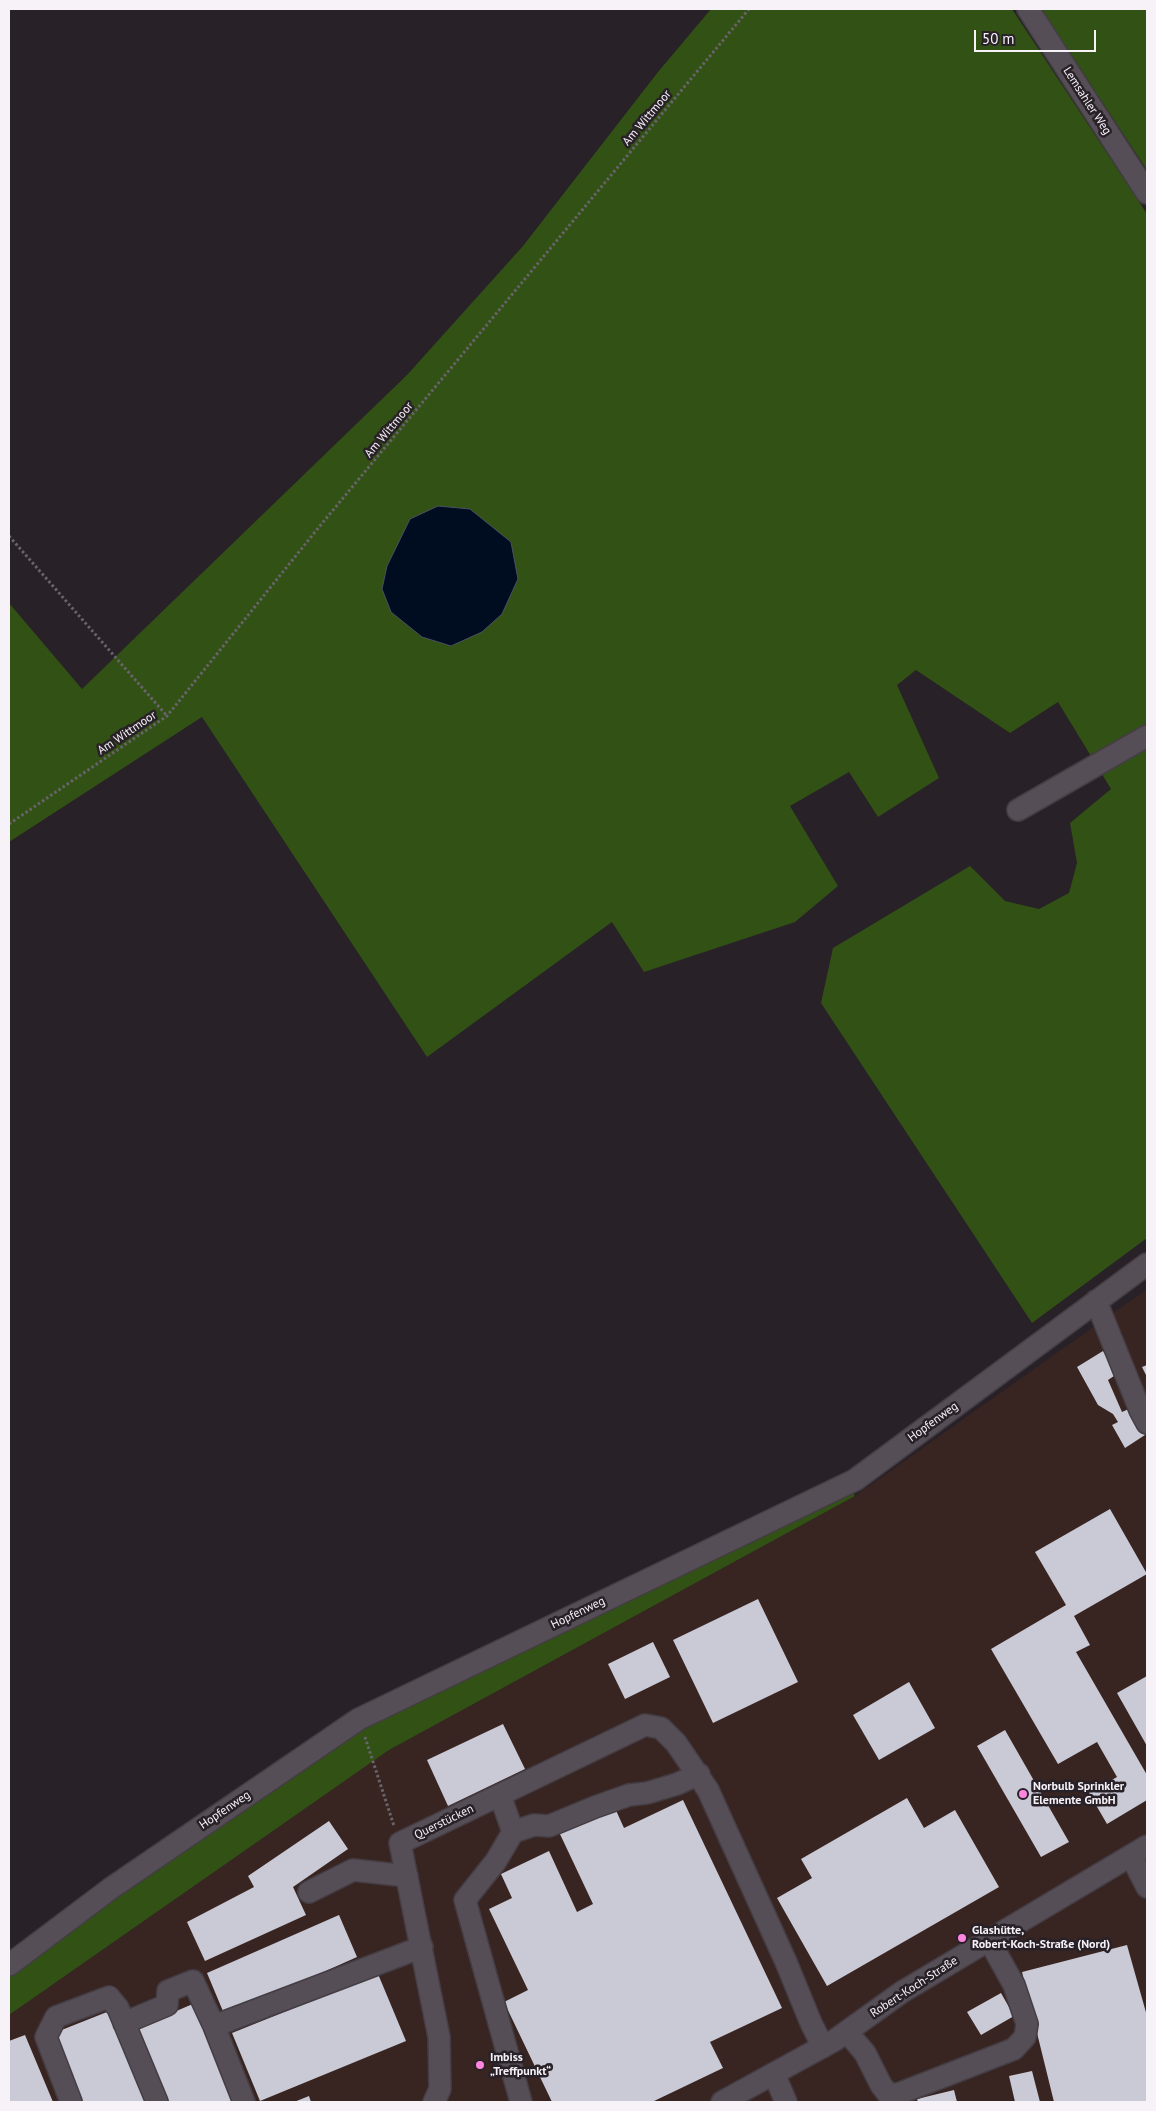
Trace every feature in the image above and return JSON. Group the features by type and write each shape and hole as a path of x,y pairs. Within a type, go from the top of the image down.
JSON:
{"street":[{"name":"Lemsahler Weg","path":"1028,9 1147,192"},
{"path":"1018,810 1147,736"},
{"name":"Hopfenweg","path":"9,1965 110,1889 359,1718 854,1480 1147,1264"},
{"path":"1096,1302 1147,1423"},
{"name":"Querstücken","path":"434,2102 440,2089 439,2037 400,1843 645,1725 661,1728 676,1743 699,1774"},
{"path":"521,2102 465,1900 496,1861 513,1832 534,1825 549,1826 603,1804 629,1795 647,1793 677,1784 699,1774 708,1790 786,1962 811,2024 823,2047"},
{"path":"500,1795 513,1832"},
{"name":"Robert-Koch-Straße","path":"722,2102 823,2047 902,1992 1139,1851 1147,1887"},
{"path":"309,1892 353,1870 407,1876"},
{"path":"847,2032 864,2053 888,2094 898,2094 1014,2049 1025,2037 1027,2024 1014,1985 989,1940"},
{"path":"214,2026 422,1947"},
{"path":"124,2023 167,2005 168,1991 193,1982 214,2026 244,2102"},
{"path":"71,2102 46,2037 56,2017 109,1997 118,2008 157,2102"},
{"path":"774,2074 786,2102"}],"path":[{"name":"Am Wittmoor","path":"9,824 167,716 319,527 749,9"},
{"path":"9,536 167,716"},
{"path":"359,1718 400,1843"}],"shaded area":[{"path":"1147,1289 1147,2102 9,2102 9,2015 389,1750 855,1496"}],"green space":[{"path":"711,9 1012,9 1147,214 1147,1238 1032,1323 821,1003 833,948 970,866 1005,901 1039,909 1069,893 1077,863 1070,823 1111,789 1058,702 1010,733 916,670 897,685 939,778 878,817 849,772 790,806 838,886 795,922 644,972 612,922 427,1057 202,717 9,842 9,603 82,689 407,375 523,246 658,72"},
{"path":"1041,9 1147,9 1147,170"},
{"path":"850,1487 855,1496 389,1750 9,2015 9,1976 118,1893 351,1735"}],"water":[{"path":"438,506 470,509 511,542 518,579 502,614 482,632 451,646 422,637 391,612 382,589 387,566 410,519"}],"building":[{"path":"1103,1351 1117,1374 1108,1380 1122,1412 1131,1408 1145,1435 1125,1448 1112,1425 1118,1422 1113,1414 1098,1405 1077,1367"},
{"path":"1147,1365 1147,1377 1142,1367"},
{"path":"1110,1509 1147,1574 1074,1616 1090,1645 1076,1652 1147,1775 1147,1800 1107,1824 1089,1793 1117,1777 1097,1742 1058,1764 991,1649 1066,1605 1035,1552"},
{"path":"758,1599 798,1682 713,1723 673,1640"},
{"path":"653,1642 670,1677 625,1699 608,1664"},
{"path":"1147,1676 1147,1746 1117,1693"},
{"path":"909,1682 935,1728 879,1760 853,1715"},
{"path":"503,1724 525,1769 448,1806 427,1760"},
{"name":"Norbulb Sprinkler Elemente GmbH","path":"1005,1730 1069,1842 1041,1857 977,1746"},
{"path":"907,1798 924,1828 955,1810 999,1887 827,1986 777,1898 812,1878 801,1859"},
{"path":"683,1800 782,2008 710,2042 723,2068 652,2102 552,2102 504,2002 528,1990 489,1909 512,1898 501,1874 549,1851 577,1912 593,1904 559,1832 614,1806 624,1828"},
{"path":"329,1821 348,1849 293,1887 306,1915 205,1961 187,1922 254,1887 248,1876"},
{"path":"339,1915 357,1957 225,2016 207,1973"},
{"path":"1127,1945 1147,2016 1147,2102 1054,2102 1022,1972"},
{"path":"378,1974 406,2041 260,2101 232,2033"},
{"path":"1001,1993 1014,2016 981,2035 967,2012"},
{"path":"195,2003 238,2102 169,2102 137,2028"},
{"path":"112,2010 151,2102 82,2102 54,2033"},
{"path":"25,2035 53,2102 9,2102 9,2041"},
{"path":"1032,2071 1040,2102 1015,2102 1009,2076"},
{"path":"954,2090 957,2102 918,2102 917,2099"},
{"path":"309,2096 311,2102 294,2102"}],"place":[{"name":"Norbulb Sprinkler Elemente GmbH","path":"1023,1794"},
{"name":"Glashütte, Robert-Koch-Straße (Nord)","path":"962,1938"},
{"name":"Imbiss „Treffpunkt“","path":"480,2065"}]}
